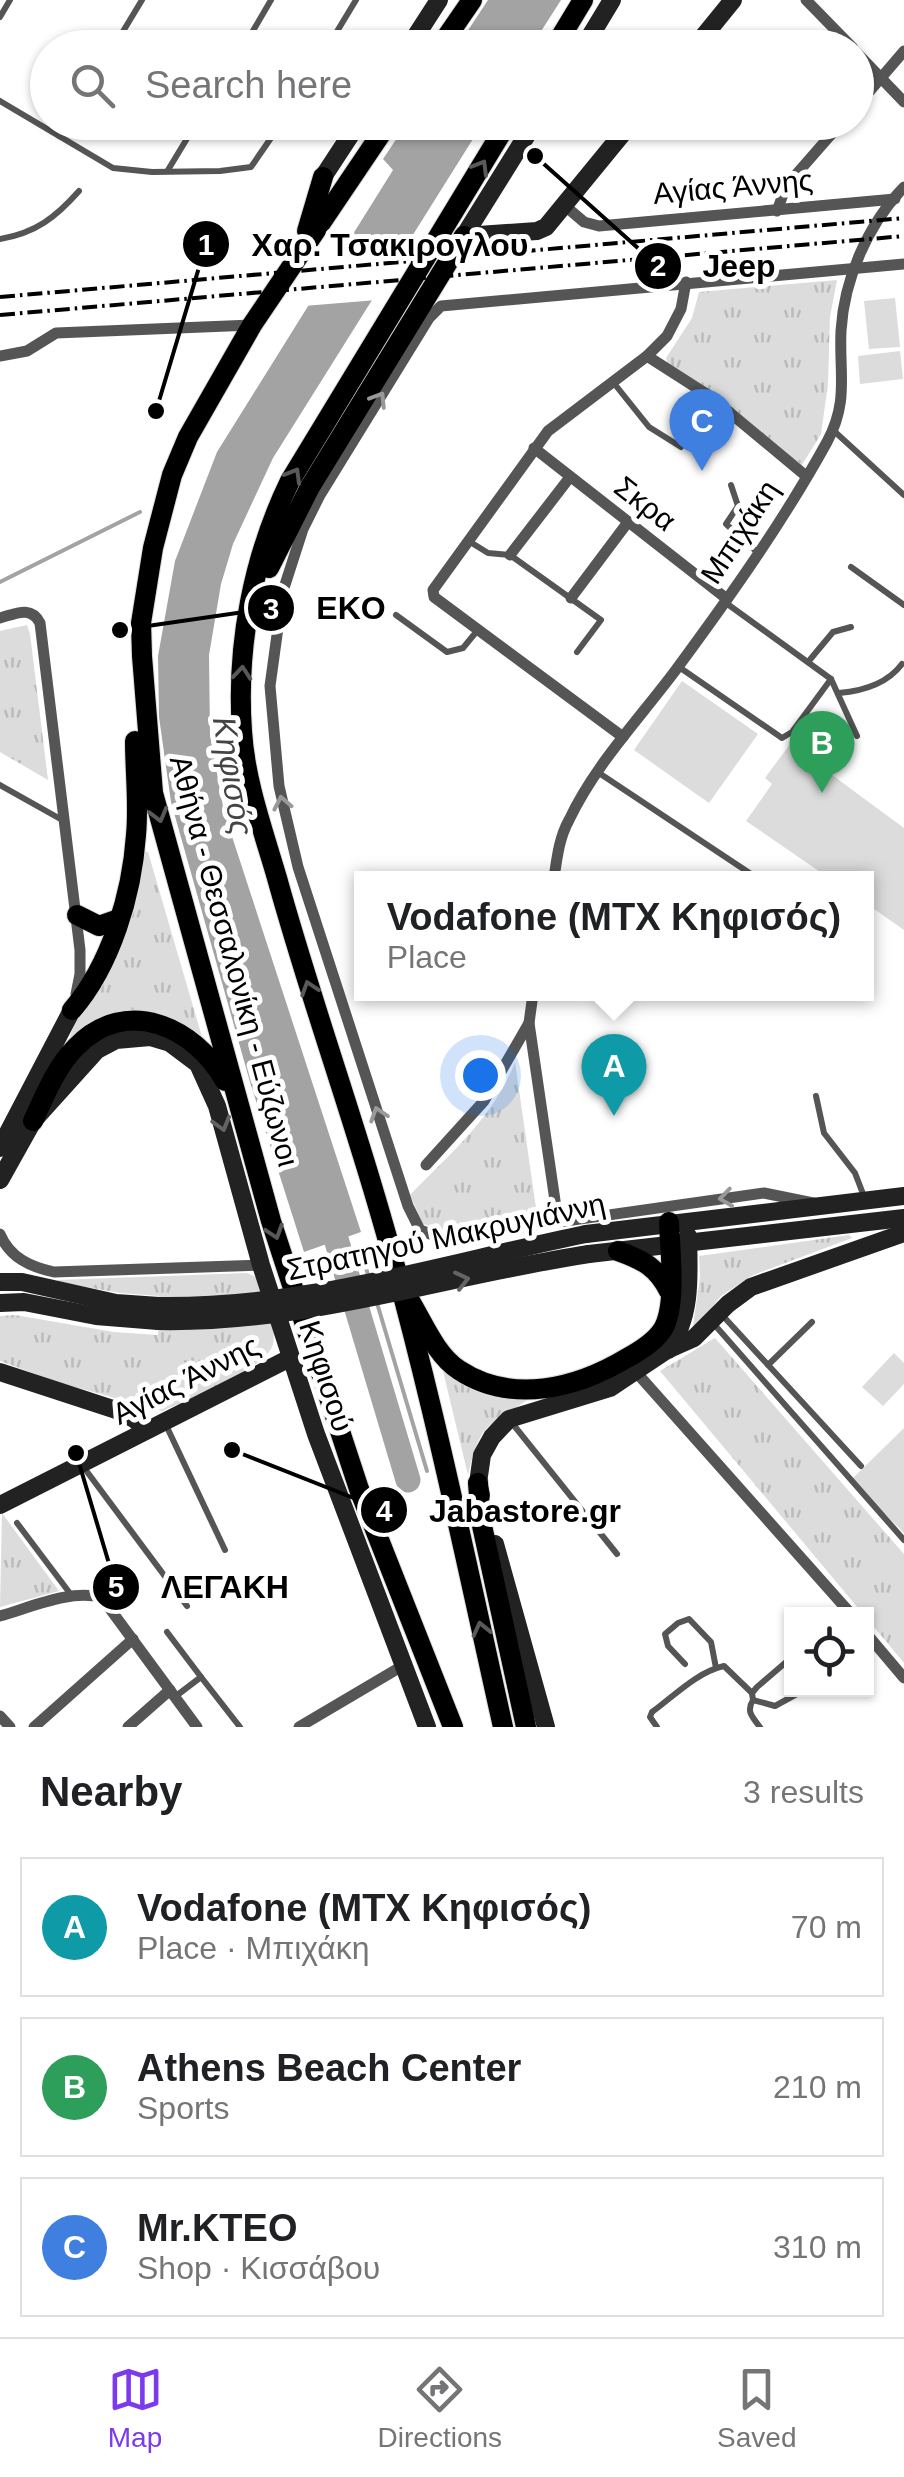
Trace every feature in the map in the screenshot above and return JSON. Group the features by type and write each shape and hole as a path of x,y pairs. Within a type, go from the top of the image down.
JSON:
{"highway":[{"path":"452,30 472,0"},
{"path":"565,30 583,0"},
{"name":"Αθήνα - Θεσσαλονίκη - Εύζωνοι","path":"376,140 252,325 188,437 172,476 146,586 143,684 153,794 271,1221 359,1489 452,1727"},
{"name":"Αθήνα - Θεσσαλονίκη - Εύζωνοι","path":"497,140 290,481 275,512 250,599 240,684 248,775 399,1283 503,1727"},
{"path":"301,252 323,177"},
{"path":"250,599 263,583 310,487 464,236"},
{"path":"72,1010 96,972 119,919 136,836 135,744 143,684"},
{"path":"76,915 99,926 119,919"},
{"path":"33,1121 54,1078 75,1048 102,1028 122,1022 165,1026 193,1040 213,1060 238,1104"},
{"path":"399,1283 437,1347 453,1366 487,1383 532,1390 584,1380 649,1344 663,1329 679,1245 678,1221"},
{"path":"618,1251 645,1260 670,1293"},
{"path":"478,1483 481,1521 526,1727"}],"street":[{"path":"420,30 440,0"},
{"path":"593,30 612,0"},
{"path":"709,30 733,0"},
{"path":"806,0 835,30"},
{"path":"874,87 904,52"},
{"path":"874,70 904,102"},
{"path":"323,177 347,140"},
{"path":"464,236 525,140"},
{"path":"464,236 546,227 617,140"},
{"path":"777,211 786,186 826,140"},
{"name":"Μπιχάκη","path":"555,871 570,817 758,553 832,430 842,406 843,316 856,266 869,236 904,187"},
{"name":"Αγίας Άννης","path":"564,205 584,222 598,226 898,199"},
{"path":"822,1206 801,1198 764,1193 452,1237 428,1234 415,1223 314,918 284,813 271,727 270,663 282,591 309,516 438,308 453,303 904,264"},
{"path":"624,736 434,597 433,590 534,448 557,422 647,356 674,324 686,282"},
{"path":"0,356 28,351 56,334 252,325"},
{"path":"647,356 711,398 806,476"},
{"name":"Σκρα","path":"534,448 726,600"},
{"path":"510,555 570,477"},
{"path":"571,598 628,522"},
{"path":"0,618 26,611 40,623 80,974 72,1010 0,1148"},
{"path":"532,1001 530,1024 558,1221"},
{"path":"426,1166 484,1102 530,1024"},
{"name":"Κηφισού","path":"0,1180 33,1121 86,1059 109,1043 141,1036 170,1043 198,1064 209,1083 290,1358 427,1727"},
{"name":"Στρατηγού Μακρυγιάννη","path":"0,1303 24,1302 96,1316 159,1314 312,1294 586,1234 904,1196"},
{"path":"546,1727 478,1483 485,1448 509,1419 596,1394 694,1338 739,1294 899,1231 875,1199"},
{"name":"Στρατηγού Μακρυγιάννη","path":"0,1282 22,1282 159,1314 226,1321 314,1310 589,1254 899,1231"},
{"path":"0,1234 21,1260 54,1272 261,1265"},
{"path":"668,1350 678,1336 685,1311 690,1271 679,1245"},
{"path":"0,1270 22,1282"},
{"name":"Αγίας Άννης","path":"0,1506 290,1358"},
{"path":"0,1372 116,1410 147,1430"},
{"path":"636,1372 840,1607"},
{"path":"0,1616 72,1597 102,1598 197,1727"},
{"path":"34,1727 133,1638"},
{"path":"874,1646 904,1678"},
{"path":"299,1727 404,1665"},
{"path":"128,1727 173,1694"},
{"path":"0,1716 10,1727"}],"lane":[{"path":"0,17 10,0"},
{"path":"124,30 142,0"},
{"path":"253,30 271,0"},
{"path":"338,30 356,0"},
{"path":"0,101 30,119"},
{"path":"66,140 113,168 167,172 252,168 270,140"},
{"path":"167,172 186,140"},
{"path":"0,239 25,234 56,217 80,191"},
{"path":"614,382 649,427 682,447"},
{"path":"832,430 904,495"},
{"path":"731,485 738,506 726,524 758,553"},
{"path":"467,540 488,553 510,555 601,620 577,652"},
{"path":"851,567 904,604"},
{"path":"726,600 832,680 857,736"},
{"path":"396,615 447,652 463,648 478,630"},
{"path":"808,662 833,632 852,627"},
{"path":"840,693 863,691 894,674 902,664"},
{"path":"678,666 782,738 792,732 832,680"},
{"path":"599,773 747,871"},
{"path":"0,785 65,822"},
{"path":"816,1096 824,1134 875,1199"},
{"path":"716,1317 768,1364 861,1466"},
{"path":"716,1317 904,1540"},
{"path":"768,1364 812,1322"},
{"path":"509,1419 617,1554"},
{"path":"164,1422 226,1550"},
{"path":"82,1464 187,1606"},
{"path":"17,1523 72,1597"},
{"path":"685,1664 668,1646 665,1634 690,1619 711,1642 716,1668"},
{"path":"167,1632 240,1727"},
{"path":"760,1727 750,1714 752,1696 784,1665"},
{"path":"657,1727 650,1717 652,1712 696,1678 724,1666 752,1696 775,1706 791,1697"},
{"path":"173,1694 201,1678"}],"green space":[{"path":"837,280 830,317 828,384 821,434 802,465 668,364 666,358 692,318 699,292"},
{"path":"895,298 900,347 869,349 864,301"},
{"path":"900,351 903,379 860,384 858,356"},
{"path":"27,625 48,780 0,752 0,631"},
{"path":"682,681 758,734 709,803 634,750"},
{"path":"790,744 904,828 904,930 874,909 874,871 819,871 746,821 772,784 765,778"},
{"path":"143,852 148,852 202,1037 66,1046"},
{"path":"515,1062 537,1215 444,1230 423,1224 410,1195 483,1117"},
{"path":"849,1235 852,1238 753,1275 721,1296 693,1326 699,1256"},
{"path":"247,1273 258,1278 270,1313 274,1337 268,1353 225,1383 162,1411 57,1382 0,1361 0,1316 158,1335 159,1296 120,1293 58,1280"},
{"path":"715,1338 904,1554 904,1663 874,1627 874,1607 857,1607 660,1371"},
{"path":"894,1353 904,1363 904,1384 883,1406 862,1387"},
{"path":"442,1367 527,1400 487,1428 477,1444 468,1475"},
{"path":"904,1428 904,1533 851,1480"},
{"path":"2,1513 59,1591 0,1607"}],"shaded area":[{"path":"488,0 561,0 542,30 468,30"},
{"path":"396,140 472,140 273,458 233,544 221,584 209,655 210,735 224,812 361,1232 304,1252 250,1082 171,802 159,717 158,656 175,561 217,452 393,170 383,159"}],"pier":[{"path":"407,252 377,300 304,306 333,259"}],"waterway":[{"path":"0,582 140,512"},
{"name":"Κηφισός","path":"328,1212 408,1480"},
{"path":"337,1241 366,1268 368,1275"},
{"path":"377,1303 427,1471"}],"railway":[{"path":"0,297 904,218"},
{"path":"0,315 904,236"}],"place":[{"name":"Jeep","path":"535,156"},
{"name":"Χαρ. Τσακιρογλου","path":"156,411"},
{"name":"Mr.KTEO","path":"702,471"},
{"name":"EKO","path":"120,630"},
{"name":"Athens Beach Center","path":"822,793"},
{"name":"Vodafone (MTX Κηφισός)","path":"614,1116"},
{"name":"Jabastore.gr","path":"232,1450"},
{"name":"ΛΕΓΑΚΗ","path":"76,1453"}]}
